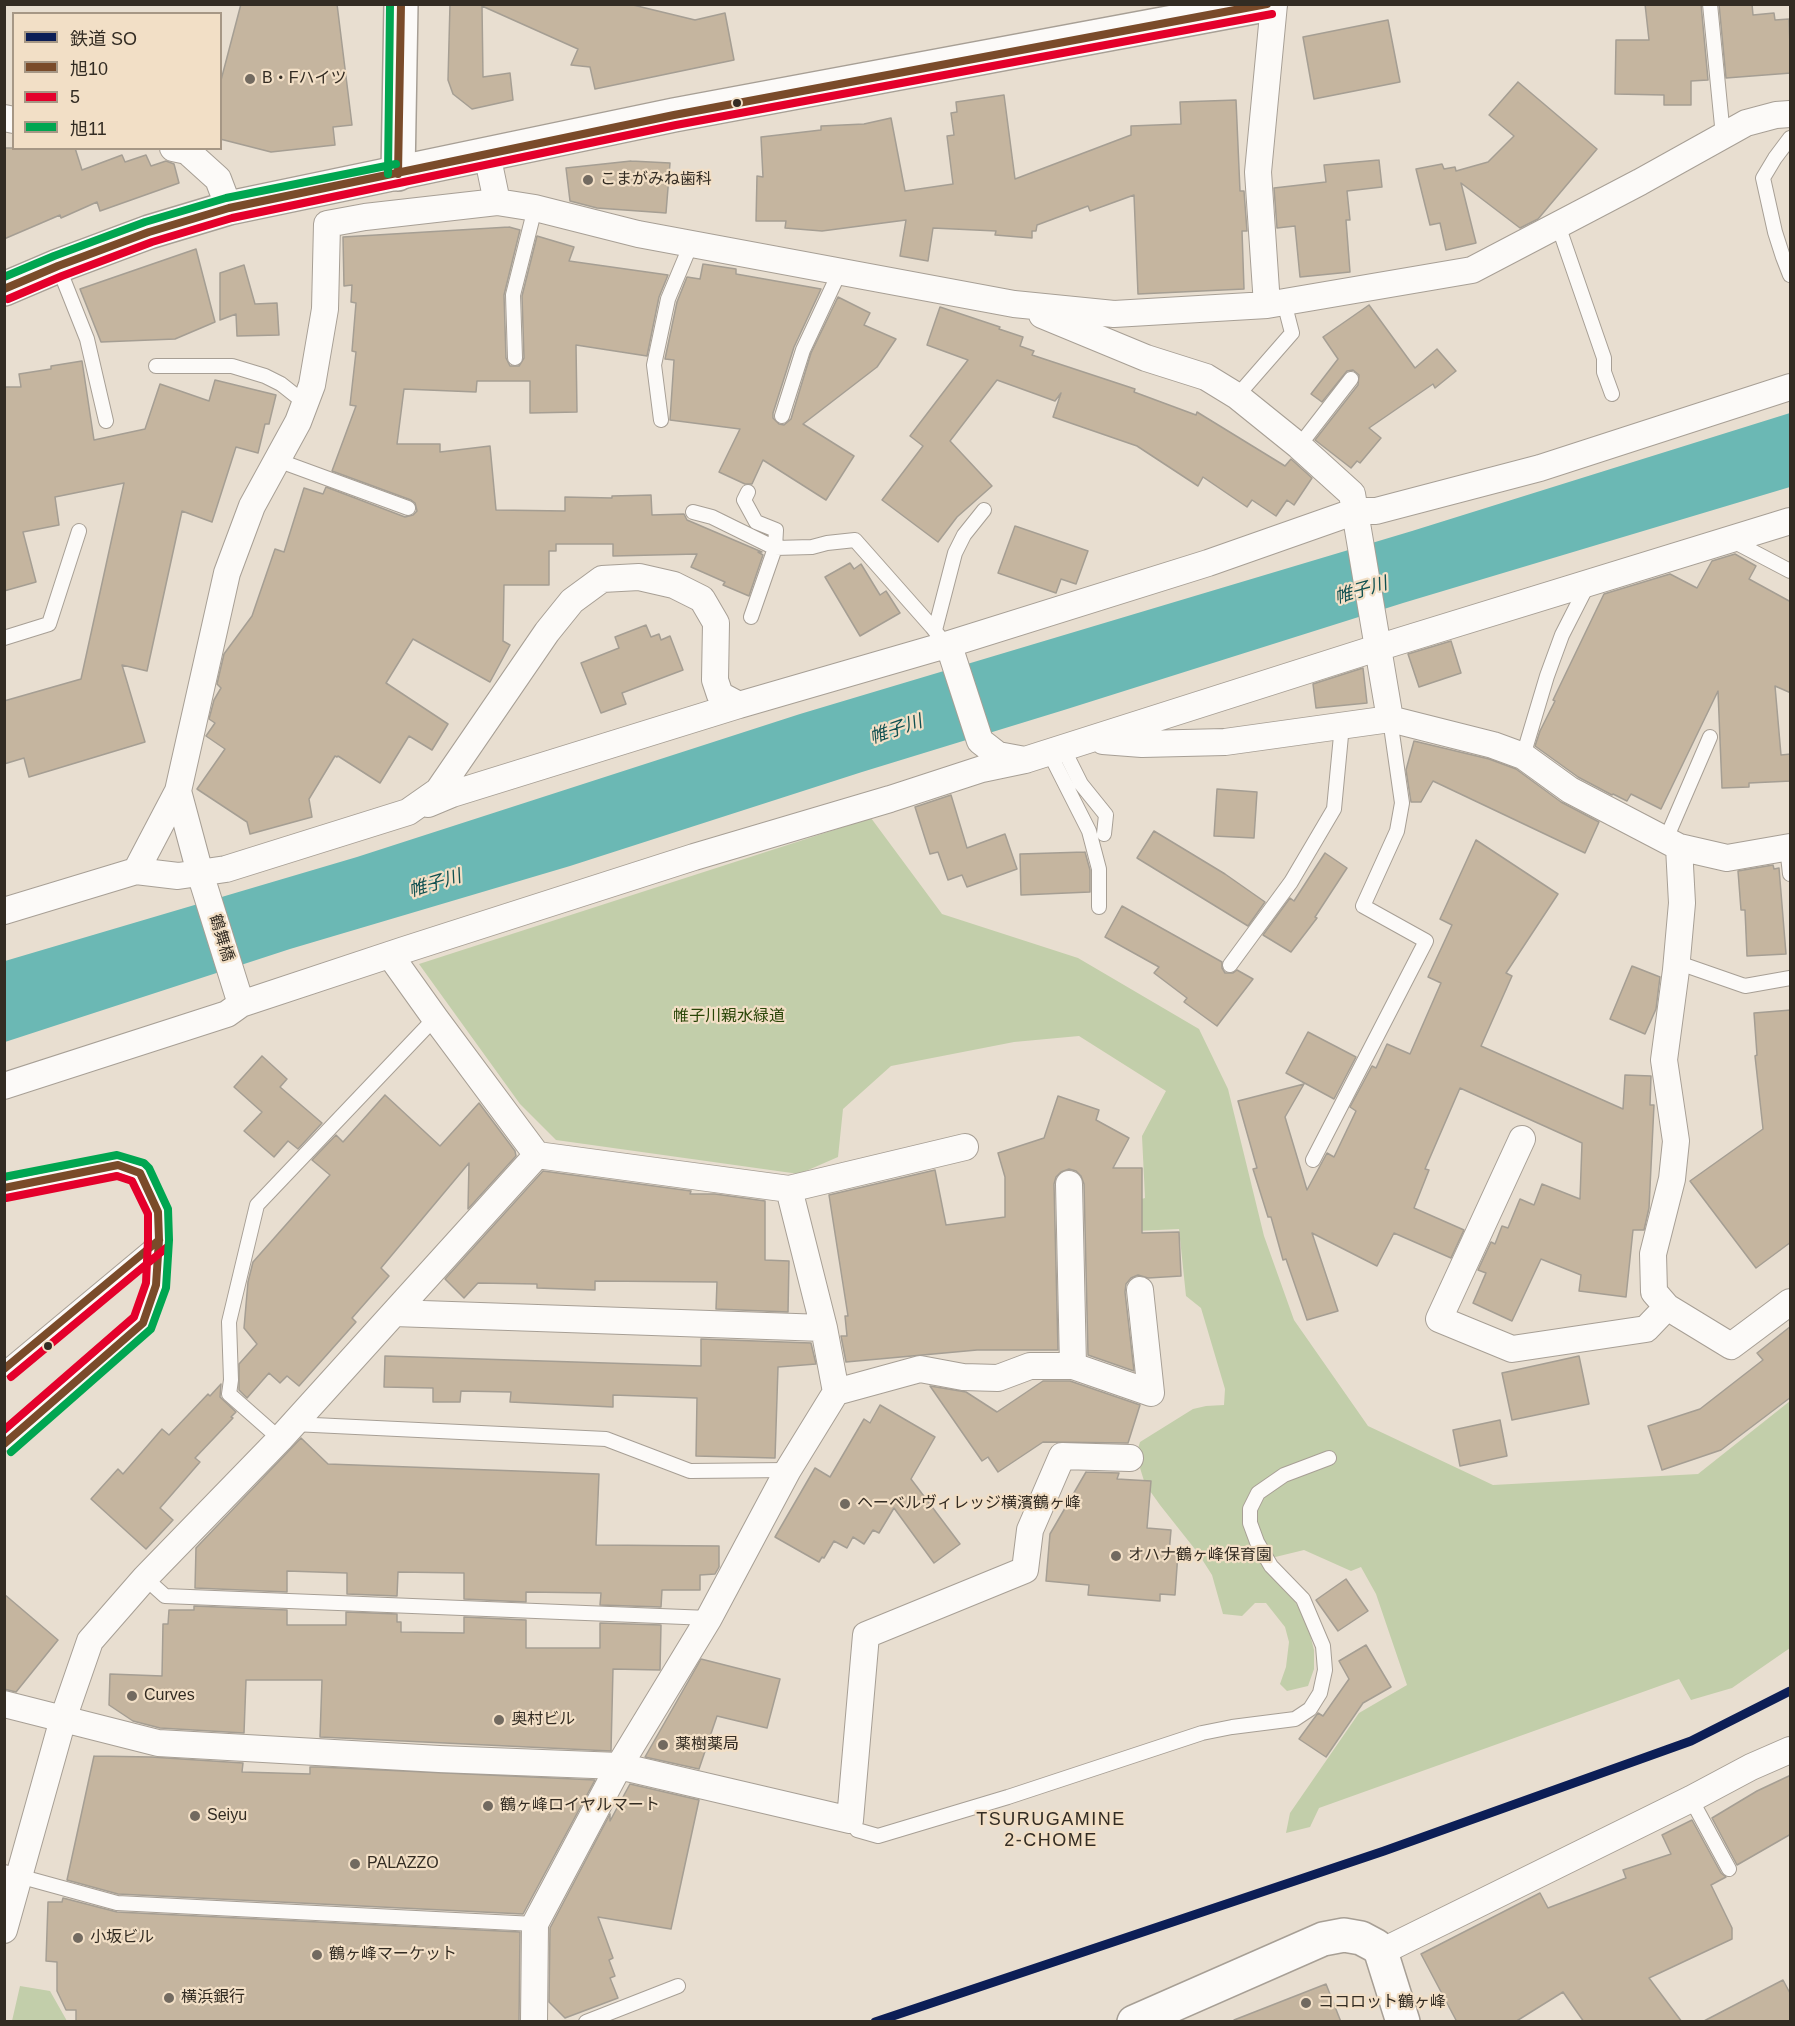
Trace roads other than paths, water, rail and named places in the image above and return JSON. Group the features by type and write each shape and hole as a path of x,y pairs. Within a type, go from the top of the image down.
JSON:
{"main road":[{"path":"398,174 401,4"},
{"path":"4,290 58,266 149,232 229,208 742,102 1272,4"},
{"path":"1134,2022 1323,1939 1344,1935 1361,1938 1376,1946 1381,1952 1403,2022"}],"street":[{"path":"1272,4 1258,172 1276,304"},
{"path":"136,872 178,791 227,573 252,506 298,422 312,386 325,309 327,224 365,217 497,202 535,208 638,234 1014,304 1114,314 1276,304 1472,270 1640,182 1746,123 1776,115 1791,114"},
{"path":"182,150 187,151 218,179 229,208"},
{"path":"487,154 497,202"},
{"path":"1014,304 1146,358 1206,377 1237,396 1299,446 1352,494 1390,719"},
{"path":"4,912 136,872 203,880 226,869 408,812 452,794 1357,516 1540,468 1791,387"},
{"path":"4,1086 227,1014 239,997 390,955 706,854 982,769 1088,740 1377,645 1791,521"},
{"path":"408,812 438,791 547,632 572,601 602,579 639,577 674,585 702,600 716,623 715,680 720,695 739,705"},
{"path":"944,643 980,741 998,755 1046,753"},
{"path":"1088,740 1142,744 1225,742 1390,719 1493,745 1523,756 1570,790 1672,843 1727,858 1789,847"},
{"name":"鶴舞橋","path":"178,791 239,997"},
{"path":"1672,843 1682,903 1664,1060 1676,1141 1672,1179 1653,1254 1654,1292 1667,1307 1731,1346 1791,1302"},
{"path":"390,955 537,1155 789,1189 965,1147"},
{"path":"1522,1139 1439,1319 1512,1349 1646,1329 1667,1307"},
{"path":"4,1930 12,1874 90,1641 145,1578 286,1431 537,1155"},
{"path":"1069,1184 1073,1366"},
{"path":"534,2022 536,1924 619,1766 709,1618 788,1470 836,1392 824,1328 789,1189"},
{"path":"836,1392 920,1369 963,1377 998,1378 1030,1366 1073,1366 1151,1393 1140,1290"},
{"path":"394,1313 824,1328"},
{"path":"4,1704 158,1743 439,1759 619,1766 849,1820 866,1635 1025,1570 1030,1530 1062,1456 1130,1458"},
{"path":"1381,1952 1751,1767 1791,1750"}],"lane":[{"path":"1710,4 1723,136"},
{"path":"1791,138 1774,158 1763,178 1778,241 1791,275"},
{"path":"515,358 513,295 535,208"},
{"path":"1558,225 1604,358 1604,372 1612,394"},
{"path":"661,420 654,365 668,299 691,244"},
{"path":"58,266 87,339 106,421"},
{"path":"782,416 804,350 840,271"},
{"path":"1237,396 1292,333 1276,304"},
{"path":"156,366 232,366 265,375 305,403"},
{"path":"1299,446 1351,379"},
{"path":"277,460 408,508"},
{"path":"748,492 744,500 756,522 776,530 775,548 751,617"},
{"path":"944,643 955,553 964,536 984,510"},
{"path":"693,512 712,517 775,548 812,547 855,540 944,643"},
{"path":"4,638 50,624 79,531"},
{"path":"1730,539 1791,571"},
{"path":"1523,756 1562,635 1589,583"},
{"path":"1313,1160 1426,942 1363,906 1397,831 1402,803 1390,719"},
{"path":"1230,965 1291,882 1334,809 1342,725"},
{"path":"1672,843 1710,737"},
{"path":"1046,753 1081,784 1106,815 1104,834"},
{"path":"1046,753 1089,831 1100,869 1099,907"},
{"path":"1789,847 1791,874"},
{"path":"1676,962 1745,986 1791,978"},
{"path":"435,1018 257,1205 229,1322 231,1380 229,1394 286,1431 606,1438 690,1470 788,1470"},
{"path":"4,1188 118,1166 129,1169 140,1173 158,1212 159,1240 156,1285 143,1323 4,1444"},
{"path":"4,1369 159,1240"},
{"path":"849,1820 857,1830 878,1836 1008,1797 1202,1733 1295,1719 1310,1709 1320,1693 1325,1670 1323,1647 1303,1599 1270,1566 1250,1523 1250,1509 1258,1493 1284,1475 1329,1458"},
{"path":"145,1578 165,1596 709,1618"},
{"path":"1691,1799 1729,1869"},
{"path":"12,1874 117,1903 536,1924"},
{"path":"586,2022 678,1986"}],"water":[{"name":"帷子川","path":"1790,413 1790,487 1403,603 570,866 290,949 5,1042 5,961 357,857 800,714 1412,531"}],"rail line":[{"name":"SO","path":"875,2022 1384,1851 1691,1741 1790,1691"}],"place":[{"name":"B・Fハイツ","path":"250,79"},
{"name":"こまがみね歯科","path":"588,180"},
{"name":"ヘーベルヴィレッジ横濱鶴ヶ峰","path":"845,1504"},
{"name":"オハナ鶴ヶ峰保育園","path":"1116,1556"},
{"name":"Curves","path":"132,1696"},
{"name":"奥村ビル","path":"499,1720"},
{"name":"薬樹薬局","path":"663,1745"},
{"name":"鶴ヶ峰ロイヤルマート","path":"488,1806"},
{"name":"Seiyu","path":"195,1816"},
{"name":"PALAZZO","path":"355,1864"},
{"name":"小坂ビル","path":"78,1938"},
{"name":"鶴ヶ峰マーケット","path":"317,1955"},
{"name":"横浜銀行","path":"169,1998"},
{"name":"ココロット鶴ヶ峰","path":"1306,2003"}],"district":[{"name":"TSURUGAMINE 2-CHOME","path":"1051,1830"}],"park label":[{"name":"帷子川親水緑道","path":"729,1017"}]}
